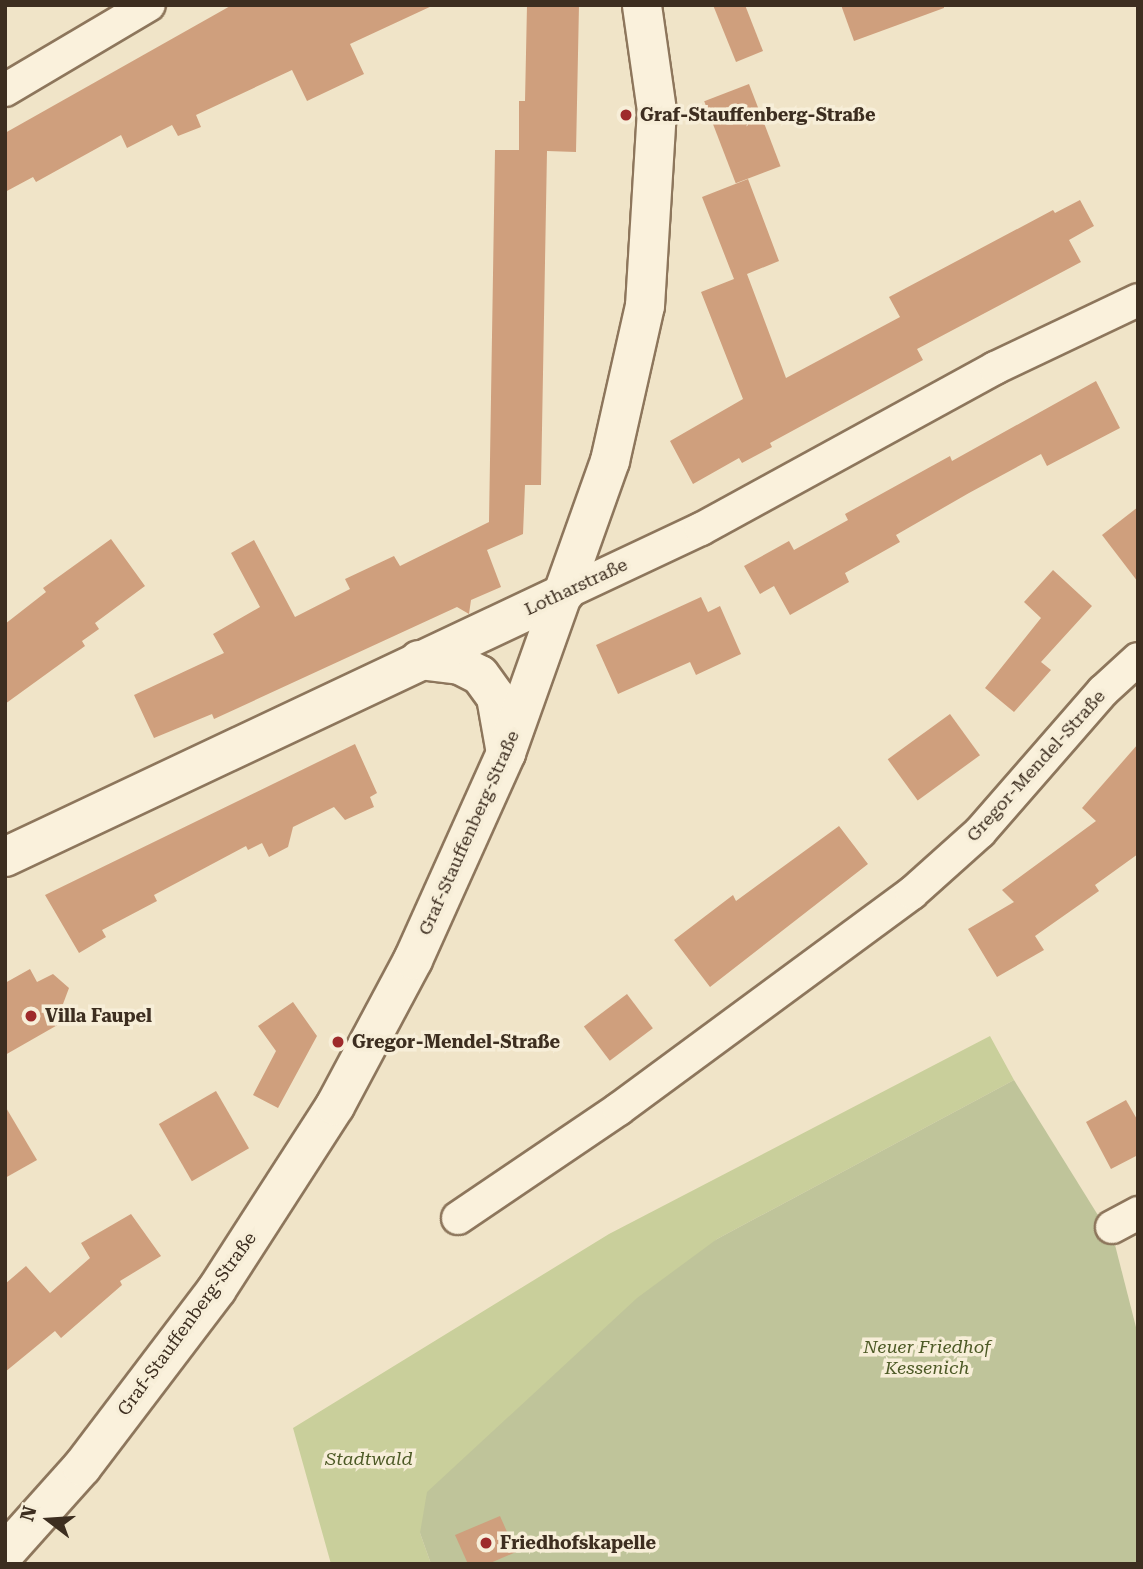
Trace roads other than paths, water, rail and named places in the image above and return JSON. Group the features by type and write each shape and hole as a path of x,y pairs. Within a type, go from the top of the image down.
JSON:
{"street":[{"path":"5,90 149,5"},
{"name":"Graf-Stauffenberg-Straße","path":"5,1553 82,1467 209,1299 335,1106 413,960 506,753 565,593 612,453 645,306 657,111 642,5"},
{"name":"Lotharstraße","path":"5,857 701,529 995,368 1138,300"},
{"name":"Gregor-Mendel-Straße","path":"458,1218 608,1116 912,893 980,832 1102,691 1138,659"},
{"path":"419,660 460,665 480,675 496,697 506,753"}],"place":[{"name":"Graf-Stauffenberg-Straße","path":"626,115"},
{"name":"Villa Faupel","path":"31,1016"},
{"name":"Gregor-Mendel-Straße","path":"338,1042"},
{"name":"Friedhofskapelle","path":"486,1543"}],"park label":[{"name":"Neuer Friedhof Kessenich","path":"927,1358"},
{"name":"Stadtwald","path":"369,1459"}]}
